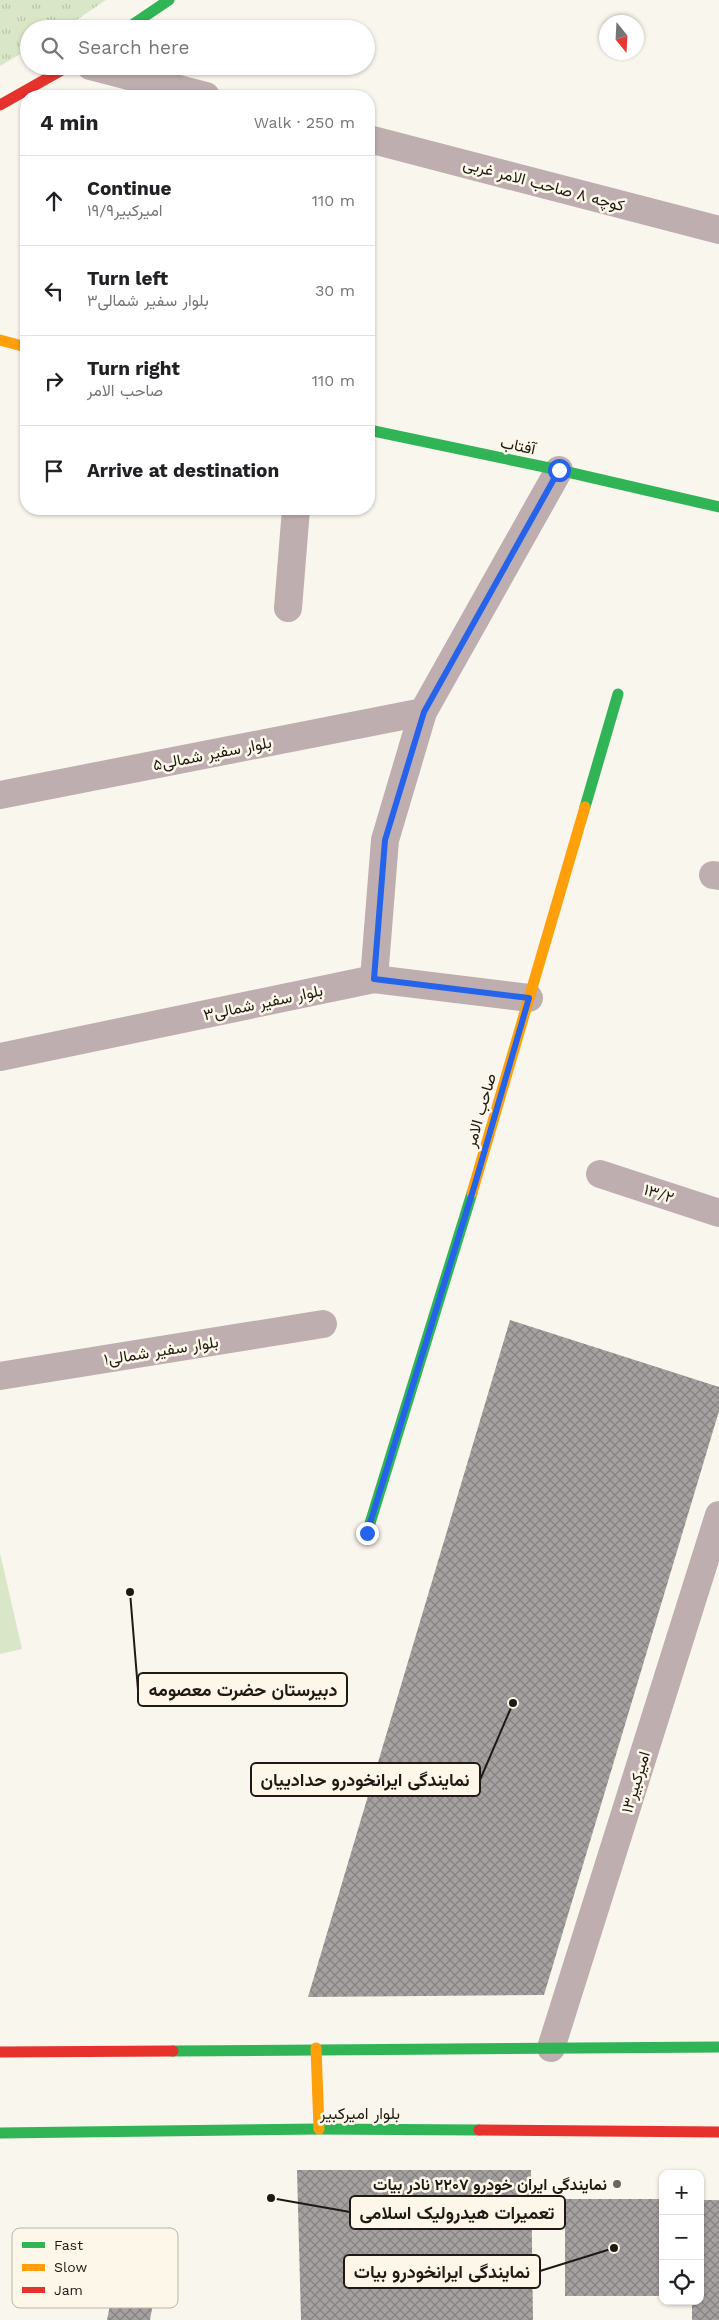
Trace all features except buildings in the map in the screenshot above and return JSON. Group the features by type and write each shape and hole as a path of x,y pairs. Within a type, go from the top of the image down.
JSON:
{"main road":[{"path":"139,20 169,0"},
{"path":"27,90 53,75"},
{"path":"0,105 20,94"},
{"path":"0,340 20,345"},
{"name":"آفتاب","path":"375,431 559,470 719,507"},
{"name":"صاحب الامر","path":"367,1533 475,1184 618,694"},
{"path":"0,2052 316,2048 719,2047"},
{"path":"316,2048 319,2129"},
{"name":"بلوار امیرکبیر","path":"0,2133 319,2129 719,2132"}],"street":[{"path":"125,75 183,90"},
{"name":"کوچه ۸ صاحب الامر غربی","path":"375,141 719,230"},
{"path":"374,979 385,840 424,712 559,470"},
{"path":"288,608 296,515"},
{"name":"بلوار سفیر شمالی۵","path":"0,795 424,712"},
{"name":"بلوار سفیر شمالی۳","path":"0,1057 374,979 529,998"},
{"name":"۱۳/۲","path":"600,1174 719,1213"},
{"name":"بلوار سفیر شمالی۱","path":"0,1376 323,1324"},
{"name":"امیرکبیر۱۳","path":"551,2048 719,1515"}],"green space":[{"path":"0,0 106,0 76,20 20,20 20,54 0,66"},
{"path":"0,1553 22,1649 0,1654"}],"traffic: fast":[{"path":"139,20 169,0"},
{"path":"375,431 559,470 719,507"},
{"path":"585,807 618,694"},
{"path":"367,1533 472,1193"},
{"path":"173,2051 719,2047"},
{"path":"0,2133 319,2129 479,2130"}],"traffic: slow":[{"path":"0,340 20,345"},
{"path":"472,1193 585,807"},
{"path":"316,2048 319,2129"}],"traffic: jam":[{"path":"27,90 53,75"},
{"path":"0,105 20,94"},
{"path":"0,2052 173,2051"},
{"path":"479,2130 719,2132"}],"place":[{"name":"دبیرستان حضرت معصومه","path":"130,1592"},
{"name":"نمایندگی ایرانخودرو حدادییان","path":"513,1703"},
{"name":"نمایندگی ایران خودرو ۲۲۰۷ نادر بیات","path":"617,2184"},
{"name":"تعمیرات هیدرولیک اسلامی","path":"271,2198"},
{"name":"نمایندگی ایرانخودرو بیات","path":"614,2248"}],"route":[{"path":"367,1533 475,1184 529,998 374,979 385,840 424,712 559,470"}]}
